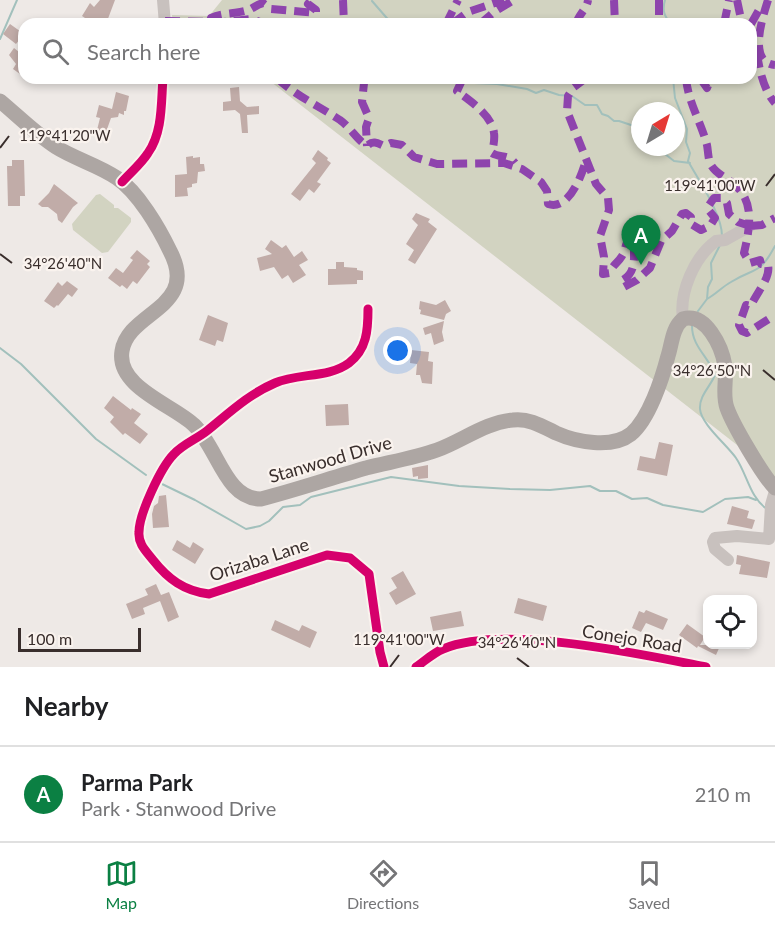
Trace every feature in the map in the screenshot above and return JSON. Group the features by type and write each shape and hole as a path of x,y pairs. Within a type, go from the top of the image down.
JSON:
{"main road":[{"name":"Stanwood Drive","path":"0,101 50,143 122,182 137,199 165,241 176,262 175,286 168,299 127,337 122,352 123,365 134,383 187,419 202,434 214,451 231,484 243,495 257,499 429,453 490,426 511,420 528,420 574,439 599,442 616,440 634,430 648,409 665,366 676,329 683,319"},
{"path":"683,319 690,317 697,320 715,339 725,366 724,394 727,408 774,493"}],"street":[{"path":"163,0 164,18"},
{"path":"122,182 145,157 154,142 158,128 162,84"},
{"path":"683,319 682,298 705,251 750,226"},
{"name":"Orizaba Lane","path":"368,309 365,341 350,362 331,371 276,382 244,401 179,449 158,475 139,532 142,547 170,579 189,590 209,594 327,555 350,558 369,574 384,667"},
{"path":"728,560 715,549 713,542 715,538 737,536 769,539 769,518 774,493"},
{"name":"Conejo Road","path":"416,667 442,650 457,645 498,639 571,645 706,667"}],"green space":[{"path":"222,0 775,0 775,480 768,469 274,84 757,84 757,18 172,18 172,15 209,16"},
{"path":"100,194 114,205 114,208 118,208 131,218 131,222 108,252 102,253 73,230 72,224 96,195"}],"building":[{"path":"100,0 115,0 108,18 82,16 90,3 94,7"},
{"path":"10,24 18,30 18,42 16,44 3,34"},
{"path":"14,48 18,51 18,73 13,69 16,64 9,55"},
{"path":"239,87 240,101 247,107 259,106 259,114 247,115 248,133 242,133 240,114 235,110 223,111 223,102 231,101 230,88"},
{"path":"116,92 129,96 124,115 119,113 118,117 111,118 106,132 97,130 100,118 96,117 99,105 112,109"},
{"path":"318,150 331,163 317,182 321,184 314,193 309,189 300,201 291,194 316,163 312,159"},
{"path":"193,156 193,158 200,157 200,164 204,164 205,171 198,172 197,183 187,188 188,196 175,197 175,175 187,174 186,157"},
{"path":"12,160 24,160 25,196 20,196 20,206 8,206 7,166 12,166"},
{"path":"54,184 78,203 62,223 58,220 57,214 48,207 38,204"},
{"path":"416,213 430,219 428,222 437,229 415,264 408,260 414,250 406,244 418,225 412,219"},
{"path":"271,240 282,248 286,245 294,257 302,251 308,260 299,265 306,275 293,283 288,275 282,279 274,267 260,271 257,258 272,254 265,249"},
{"path":"137,250 150,261 147,264 150,267 137,284 133,281 127,289 122,285 120,287 108,278 116,268 123,273 133,260 130,258"},
{"path":"336,262 344,262 344,267 363,271 363,280 357,280 357,284 328,285 328,269 336,269"},
{"path":"67,281 78,289 72,297 68,294 54,308 44,301 58,282 62,286"},
{"path":"445,300 451,311 446,314 444,320 420,314 420,301 436,305"},
{"path":"208,315 228,323 223,342 217,340 215,346 199,340"},
{"path":"444,321 442,332 444,341 434,345 431,333 425,335 423,328"},
{"path":"411,350 429,352 428,361 433,362 432,384 422,383 420,375 416,375 417,364 410,363"},
{"path":"113,396 131,410 132,408 141,414 134,423 148,434 140,444 125,433 123,435 110,422 114,417 104,408"},
{"path":"348,404 349,425 326,426 325,405"},
{"path":"659,442 673,445 667,476 637,470 640,456 655,459"},
{"path":"428,465 428,478 413,477 412,468"},
{"path":"166,495 169,527 153,528 154,506 158,503 159,496"},
{"path":"732,506 749,511 747,518 755,520 752,529 727,524"},
{"path":"177,540 190,548 193,542 204,549 195,564 172,550"},
{"path":"737,555 770,562 767,578 739,574 741,565 736,564"},
{"path":"403,571 416,594 396,605 389,593 397,588 391,578"},
{"path":"156,584 161,595 169,592 179,617 168,622 160,601 143,608 145,614 132,619 126,604 148,595 145,589"},
{"path":"518,598 547,606 543,621 514,613"},
{"path":"646,610 668,619 663,630 646,623 641,632 632,628 639,611 644,613"},
{"path":"461,611 464,626 433,631 430,617"},
{"path":"275,620 299,631 302,625 317,632 310,648 271,630"},
{"path":"687,624 703,636 700,645 703,645 703,648 698,646 697,648 679,635"},
{"path":"704,649 719,649 716,655"}],"waterway":[{"path":"0,39 17,0"},
{"path":"665,0 664,13 667,18"},
{"path":"372,1 387,18"},
{"path":"497,84 527,89 536,93 544,90 572,96 585,105 597,105 602,114 614,121 631,125"},
{"path":"674,84 675,98 687,129 686,142 690,153 688,161 714,208 722,236"},
{"path":"668,156 674,161 690,163"},
{"path":"698,311 707,299 708,287 712,279 711,263 720,245"},
{"path":"707,299 739,277 760,267 775,246"},
{"path":"692,326 695,340 715,375 701,400 701,415 709,428 736,458 757,499 767,509"},
{"path":"0,348 21,364 96,439 146,475"},
{"path":"160,483 246,529 269,521 283,507 300,505 311,497 391,477 459,486 510,489 550,490 590,486 600,491 616,491 632,499 647,498 663,505 703,512 725,499 748,497 756,500"}],"marked path":[{"path":"211,18 247,10 263,3 271,9 316,13 316,10 308,4 311,0"},
{"path":"343,0 344,18"},
{"path":"449,18 458,0"},
{"path":"460,18 468,12 504,0"},
{"path":"487,18 514,0"},
{"path":"579,18 588,0"},
{"path":"614,0 615,18"},
{"path":"659,0 659,18"},
{"path":"725,18 729,0"},
{"path":"737,0 741,18"},
{"path":"768,0 761,27 759,48 766,62 775,65"},
{"path":"754,18 763,6"},
{"path":"757,53 765,86 775,103"},
{"path":"284,84 340,120 367,146 373,143 384,146 391,143 402,145 414,157 437,164 504,163 522,169 541,182 547,191 548,204 555,205 568,197 578,182 586,160"},
{"path":"364,84 362,102 369,118 366,127 367,146"},
{"path":"460,84 457,91 480,109 492,126 494,136 492,153 510,158 515,163"},
{"path":"578,84 568,96 567,111 596,184 608,198 609,210 600,236 604,257 603,274 610,273 623,254 630,237 634,238 634,262 631,272 623,280 624,287 637,280 650,268 661,241 672,231 682,214 686,213 691,217 691,224 701,230 710,226 715,218 707,208 714,198 722,198 727,203 729,214 738,222 750,226"},
{"path":"687,84 707,145 710,163 744,196 749,214 744,253 750,263 760,260 761,264 768,265 765,280 751,306 746,305 739,325 742,331 747,333 775,315"},
{"path":"704,84 707,88 709,84"},
{"path":"750,226 762,225 775,218"}],"cycle path":[{"path":"122,182 142,161 153,145 159,126 163,84"},
{"path":"368,309 367,332 363,345 360,352 349,363 332,371 284,380 266,387 174,454 152,491 140,524 139,536 145,550 171,578 184,587 209,594 327,555 350,558 369,574 384,667"},
{"path":"416,667 443,649 469,642 500,639 535,640 610,649 706,667"}],"place":[{"name":"Parma Park","path":"641,265"}]}
